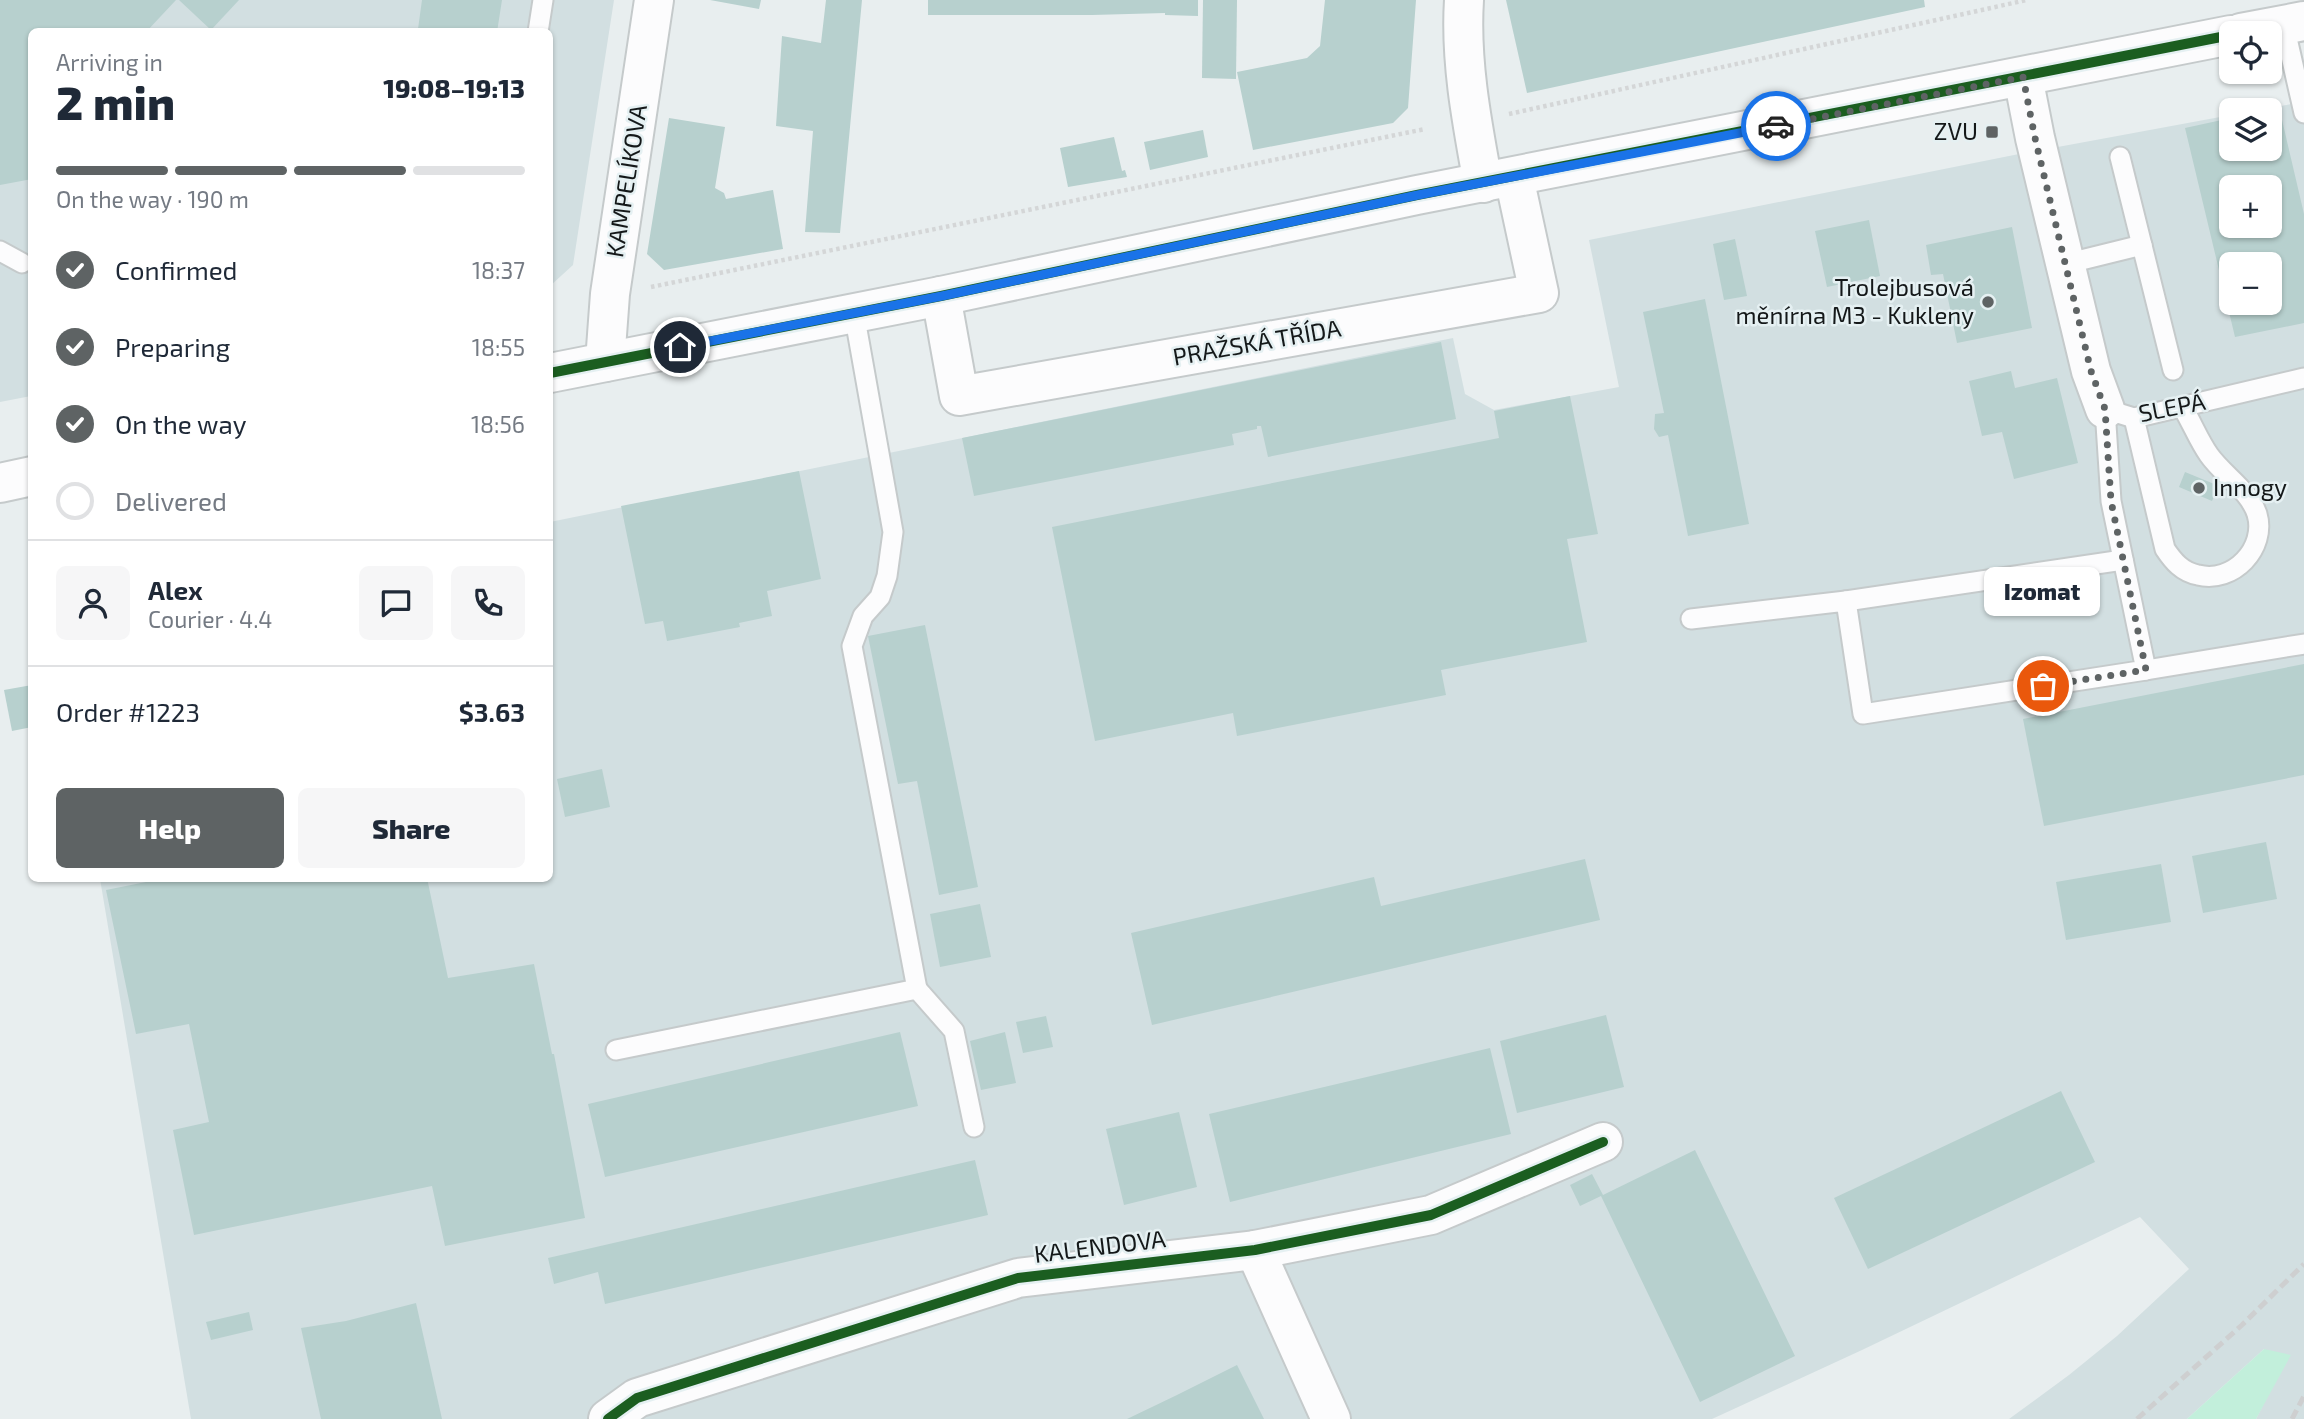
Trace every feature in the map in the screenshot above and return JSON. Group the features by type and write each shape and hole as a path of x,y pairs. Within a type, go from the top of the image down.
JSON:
{"street":[{"name":"KAMPELÍKOVA","path":"605,362 610,294 654,0"},
{"name":"PRAŽSKÁ TŘÍDA","path":"942,296 959,396 1539,293 1498,180 1467,81 1464,0"},
{"path":"553,372 942,296 1498,180 2219,37"},
{"name":"SLEPÁ","path":"2023,77 2091,371 2120,414"},
{"path":"0,483 28,477"},
{"name":"KALENDOVA","path":"608,1419 637,1398 1018,1278 1255,1250 1431,1214 1603,1142"},
{"path":"1255,1250 1331,1419"}],"lane":[{"path":"539,28 543,0"},
{"path":"2294,23 2304,113"},
{"path":"2120,157 2173,370"},
{"path":"2065,264 2142,245"},
{"path":"0,251 22,263"},
{"path":"853,313 893,532 887,576 880,597 863,616 852,646 917,989 954,1031 974,1127"},
{"name":"SLEPÁ","path":"2120,414 2183,408 2304,378"},
{"path":"2120,414 2165,549 2174,562 2199,576 2231,571 2242,564 2258,540 2257,514 2251,502 2209,455 2183,408"},
{"path":"2120,414 2111,501 2146,670"},
{"path":"1690,619 1846,601 2123,559"},
{"path":"1846,601 1863,714 2304,644"},
{"path":"616,1050 917,989"}],"path":[{"path":"1508,114 2027,0"},
{"path":"610,294 1425,130"}],"shaded area":[{"path":"0,0 614,0 573,265 553,283 553,28 28,28 28,397 0,402"},
{"path":"2304,102 2304,1419 2256,1419 2267,1397 2264,1349 2187,1419 2009,1419 2117,1336 2189,1269 2140,1217 1712,1419 191,1419 101,882 553,882 553,521 1453,338 1465,394 1494,410 1619,387 1589,240 2014,155 2219,117 2219,161 2282,161 2282,106"}],"green space":[{"path":"2264,1349 2291,1355 2256,1419 2187,1419"}],"building":[{"path":"0,0 176,0 150,28 28,28 28,180 0,185"},
{"path":"179,0 239,0 213,28 209,28"},
{"path":"422,0 502,0 498,28 418,28"},
{"path":"710,0 761,0 759,9"},
{"path":"826,0 862,0 840,233 805,232 813,131 776,126 782,36 821,43"},
{"path":"928,0 1198,0 1198,16 1165,13 928,15"},
{"path":"1203,0 1237,0 1236,79 1202,78"},
{"path":"1325,0 1416,0 1408,108 1393,123 1253,150 1237,72 1307,58 1320,46"},
{"path":"1506,0 1924,0 1925,7 1527,93"},
{"path":"669,118 725,127 715,188 724,193 726,199 773,190 783,249 664,270 647,254"},
{"path":"2282,120 2304,214 2304,323 2235,337 2230,315 2282,315 2282,252 2219,252 2219,270 2185,128 2219,121 2219,161 2282,161"},
{"path":"1203,130 1208,157 1150,170 1144,142"},
{"path":"1114,137 1122,171 1125,170 1127,177 1068,187 1060,148"},
{"path":"1869,220 1880,276 1827,287 1815,231"},
{"name":"Trolejbusová měnírna M3 - Kukleny","path":"2012,227 2032,328 1957,343 1943,274 1931,275 1926,245"},
{"path":"1735,239 1747,296 1724,300 1713,244"},
{"path":"1705,299 1749,524 1688,536 1668,435 1659,437 1654,429 1655,414 1664,413 1643,312"},
{"path":"1441,342 1456,419 1268,457 1261,426 1257,426 1257,429 1232,434 1234,445 974,496 962,438"},
{"path":"2011,371 2015,388 2057,378 2078,463 2014,479 2002,432 1982,436 1969,381"},
{"path":"1570,396 1598,534 1567,539 1587,642 1441,670 1446,695 1237,736 1233,713 1095,741 1052,527 1499,438 1494,411"},
{"path":"799,471 821,579 767,591 772,616 739,623 740,627 667,641 663,621 645,624 621,506"},
{"path":"2185,472 2219,486 2212,501 2179,487"},
{"path":"925,625 978,887 939,895 917,781 898,784 868,636"},
{"path":"2304,664 2304,775 2044,826 2023,719"},
{"path":"28,686 28,728 12,731 4,690"},
{"path":"602,769 610,807 565,817 557,779"},
{"path":"2266,842 2277,899 2203,913 2192,856"},
{"path":"1585,859 1600,920 1152,1025 1131,933 1374,877 1381,906"},
{"path":"2161,864 2171,922 2066,940 2056,882"},
{"path":"146,882 428,882 448,978 534,964 585,1218 445,1246 432,1186 194,1235 173,1130 209,1122 189,1024 136,1034 106,890"},
{"path":"980,904 991,957 940,967 930,914"},
{"path":"1606,1015 1624,1087 1517,1113 1500,1041"},
{"path":"1046,1016 1053,1047 1023,1053 1016,1022"},
{"path":"900,1032 918,1106 605,1177 588,1104"},
{"path":"1005,1032 1016,1083 981,1090 970,1041"},
{"path":"1490,1048 1511,1134 1230,1202 1209,1114"},
{"path":"2061,1091 2095,1162 1868,1269 1834,1198"},
{"path":"1179,1112 1197,1187 1124,1205 1106,1129"},
{"path":"1695,1150 1795,1356 1700,1402 1601,1196 1580,1206 1570,1185 1592,1174 1603,1195"},
{"path":"975,1160 988,1215 605,1304 598,1272 554,1284 548,1258"},
{"path":"416,1303 442,1419 321,1419 301,1328 346,1321"},
{"path":"249,1312 253,1330 211,1340 206,1322"},
{"path":"1237,1365 1264,1419 1127,1419 1177,1395"}],"railway":[{"path":"2137,1419 2242,1325 2304,1264"},
{"path":"2292,1419 2304,1396"}],"cycle path":[{"path":"553,372 941,296 1417,195 2219,37"},
{"path":"608,1419 637,1398 1018,1278 1255,1250 1431,1215 1603,1142"}],"way so far":[{"path":"1776,126 2023,77 2091,371 2105,409 2111,501 2146,670 2043,686"}],"place":[{"name":"ZVU","path":"1992,132"},
{"name":"Trolejbusová měnírna M3 - Kukleny","path":"1988,302"},
{"name":"Innogy","path":"2199,488"},
{"name":"Izomat","path":"2043,686"}],"route":[{"path":"680,347 942,296 1418,195 1776,126"}]}
